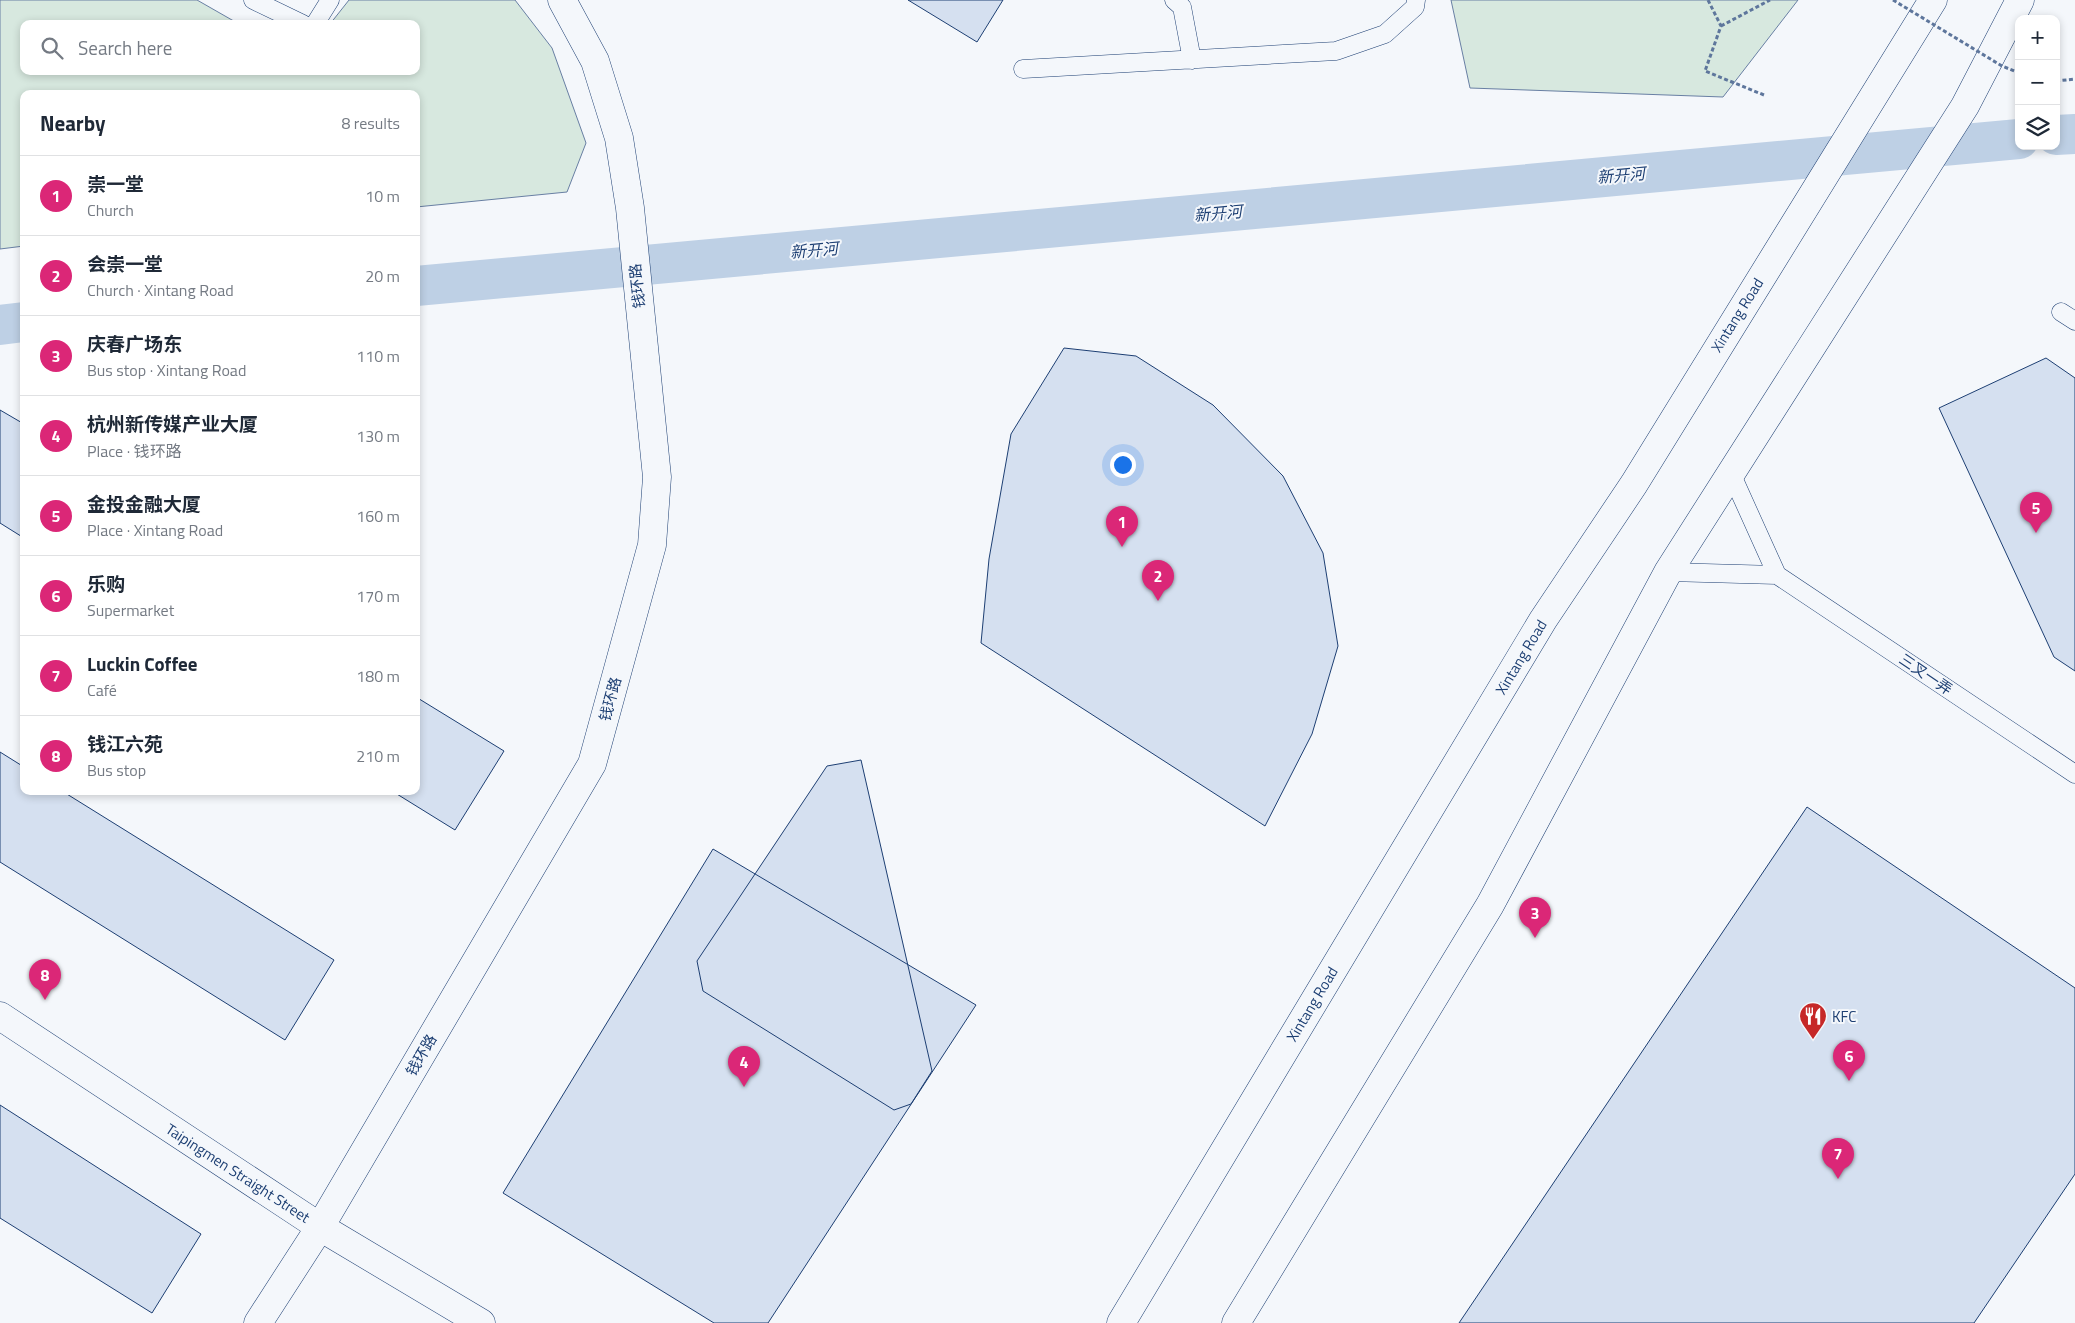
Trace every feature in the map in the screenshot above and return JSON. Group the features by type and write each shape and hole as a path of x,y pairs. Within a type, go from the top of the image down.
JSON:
{"main road":[{"name":"钱环路","path":"258,1323 320,1227 592,764 652,545 658,477 630,208 619,138 595,61 562,0"},
{"name":"Xintang Road","path":"1121,1323 1543,620 1634,484 1933,0"},
{"path":"1236,1323 1490,905 1668,572 1965,106 2020,0"},
{"name":"Taipingmen Straight Street","path":"0,1016 320,1227 481,1323"}],"lane":[{"path":"253,0 296,20"},
{"path":"318,20 330,0"},
{"path":"1174,0 1182,7 1192,60"},
{"path":"1023,70 1336,51 1385,34 1415,7 1416,0"},
{"path":"1668,572 1777,575 1731,473"},
{"name":"三叉一弄","path":"1777,575 2075,774"}],"path":[{"path":"1708,0 1721,26"},
{"path":"1764,95 1705,71 1721,26 1770,0"},
{"path":"1893,0 2002,66 2015,71"},
{"path":"2060,81 2075,79"}],"shaded area":[{"path":"0,0 197,0 232,20 20,20 20,75 420,75 420,20 333,20 349,0 515,0 552,48 586,143 567,192 420,207 420,90 20,90 20,246 0,249"},
{"path":"1451,0 1798,0 1723,97 1470,88"}],"building":[{"path":"908,0 1003,0 977,42"},
{"path":"1064,348 1136,356 1213,405 1283,476 1323,553 1338,646 1312,734 1265,826 981,643 989,559 1011,434"},
{"path":"2046,358 2075,378 2075,671 2054,657 1939,408"},
{"path":"0,410 20,422 20,536 0,523"},
{"path":"420,699 504,751 455,830 398,795 420,795"},
{"path":"0,752 20,764 20,795 68,795 334,960 285,1040 0,862"},
{"path":"861,760 932,1071 911,1104 894,1110 703,991 697,961 827,766"},
{"path":"1807,807 2075,988 2075,1174 1974,1323 1459,1323"},
{"path":"713,849 976,1005 768,1323 714,1323 503,1193"},
{"path":"0,1105 201,1234 152,1313 0,1218"}],"waterway":[{"name":"新开河","path":"2060,135 2075,134"},
{"name":"新开河","path":"420,286 2015,139"},
{"name":"新开河","path":"0,325 20,322"}],"place":[{"name":"金投金融大厦","path":"2036,533"},
{"name":"崇一堂","path":"1122,547"},
{"name":"会崇一堂","path":"1158,601"},
{"name":"庆春广场东","path":"1535,938"},
{"name":"钱江六苑","path":"45,1000"},
{"name":"KFC","path":"1813,1040"},
{"name":"乐购","path":"1849,1081"},
{"name":"杭州新传媒产业大厦","path":"744,1087"},
{"name":"Luckin Coffee","path":"1838,1179"}]}
